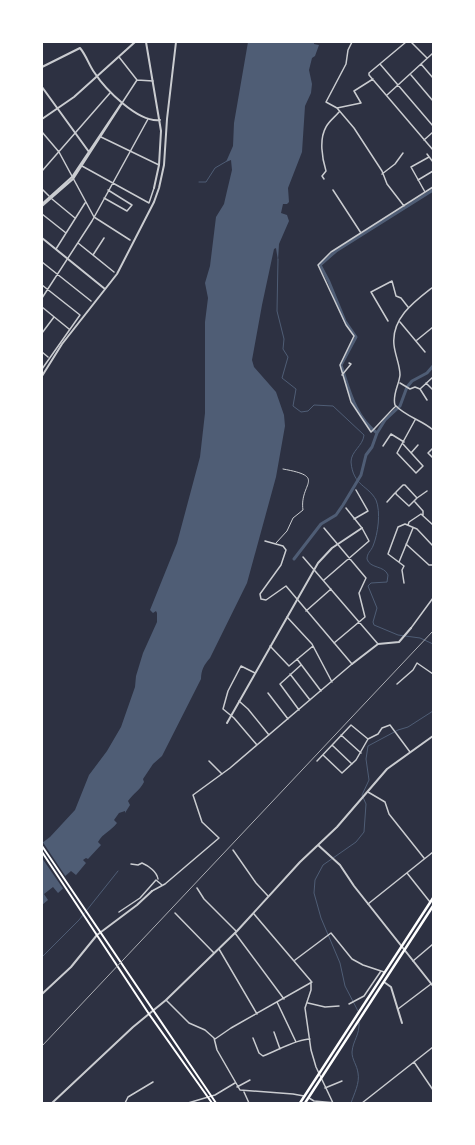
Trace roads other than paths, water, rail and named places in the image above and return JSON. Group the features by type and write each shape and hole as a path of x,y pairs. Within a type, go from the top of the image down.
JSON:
{"main road":[{"path":"42,846 216,1103"},
{"path":"42,852 149,1014 212,1103"},
{"path":"300,1103 433,898"},
{"path":"306,1103 433,907"}],"street":[{"path":"42,119 74,97 135,42"},
{"path":"82,166 149,203 159,165 161,131 146,42"},
{"path":"42,376 62,344 121,267 159,188 164,165 168,111 176,42"},
{"path":"352,42 348,50 346,64 326,101 337,108 362,138 387,184 404,206"},
{"path":"406,42 369,73 433,150"},
{"path":"411,42 427,58"},
{"path":"42,67 80,48 97,77 110,93 122,103 148,118 160,120"},
{"path":"387,95 399,86 433,53"},
{"path":"119,57 137,80 153,81"},
{"path":"380,64 433,126"},
{"path":"421,64 433,78"},
{"path":"410,75 433,101"},
{"path":"337,108 361,103 354,91 373,79"},
{"path":"72,178 137,80"},
{"path":"42,87 89,152"},
{"path":"42,172 110,93"},
{"path":"42,206 72,178 82,166 122,103"},
{"path":"324,179 322,176 326,172 321,153 324,134 327,126 340,112"},
{"path":"42,298 94,217 148,118"},
{"path":"42,132 59,152 85,203 94,217 130,240"},
{"path":"424,140 433,132"},
{"path":"101,137 159,165"},
{"path":"382,174 395,164 404,153"},
{"path":"427,154 433,162"},
{"path":"425,192 411,168 429,157"},
{"path":"418,180 433,171"},
{"path":"397,407 382,419 375,430 370,432 351,402 342,375 340,363 354,336 343,320 318,265 331,252 433,187"},
{"path":"42,189 75,218"},
{"path":"104,198 127,211 132,205 108,190"},
{"path":"333,190 361,233"},
{"path":"56,249 85,203"},
{"path":"42,214 66,233"},
{"path":"42,238 105,289"},
{"path":"93,255 104,238"},
{"path":"78,243 114,272"},
{"path":"42,262 91,302"},
{"path":"388,321 371,292 392,281 396,296 401,298 408,307"},
{"path":"42,285 80,315 42,369"},
{"path":"433,287 408,307 400,322 394,340 399,368 399,383 394,398 397,407 415,420 425,423 433,430"},
{"path":"42,307 69,329"},
{"path":"42,333 54,317"},
{"path":"400,322 417,340 425,352"},
{"path":"417,340 433,327"},
{"path":"42,352 49,358"},
{"path":"342,375 350,363"},
{"path":"420,389 433,377"},
{"path":"399,383 410,389 415,387 420,389 427,400"},
{"path":"426,383 433,390"},
{"path":"383,446 391,434 404,443 423,467 416,473 397,453 404,443 415,420"},
{"path":"411,453 418,446"},
{"path":"433,448 428,453 433,458"},
{"path":"275,544 278,539 288,531 293,518 303,510 302,504 308,482 304,473 283,469"},
{"path":"387,502 403,485 405,485 417,498"},
{"path":"354,519 368,511 356,490"},
{"path":"396,493 407,506 415,502 417,498 427,491"},
{"path":"415,502 423,511 423,515 433,525"},
{"path":"324,580 369,541 362,528 346,508"},
{"path":"404,583 402,570 404,566 390,556 388,552 398,527 408,525 415,518 423,515"},
{"path":"408,525 433,546"},
{"path":"324,528 350,557 366,578 359,591 365,615 334,643"},
{"path":"227,723 314,569 327,552 338,543 362,528"},
{"path":"399,562 413,528"},
{"path":"265,540 284,547 285,554 281,565 260,594 262,601 266,600 285,586 352,664"},
{"path":"406,544 429,565 433,565"},
{"path":"303,557 378,644"},
{"path":"306,611 331,589"},
{"path":"42,994 71,967 100,932 137,905 152,891 162,885 219,838 203,824 192,796 222,774 352,664 378,644 395,644 403,638 433,598"},
{"path":"287,616 313,646 332,682"},
{"path":"270,646 288,666 313,646"},
{"path":"297,659 321,691"},
{"path":"397,684 413,670 417,664 433,674"},
{"path":"299,710 280,684 301,665"},
{"path":"255,673 242,666 234,677 223,708 224,711 231,715 257,745"},
{"path":"290,674 310,700"},
{"path":"268,693 288,719"},
{"path":"239,701 248,709 269,735"},
{"path":"317,760 353,725 368,739"},
{"path":"323,755 340,773 352,764 361,753 368,739 378,734 384,727 391,725 410,752"},
{"path":"341,735 361,753"},
{"path":"52,1103 133,1027 166,1000 219,949 363,798 388,769 433,736"},
{"path":"332,745 352,764"},
{"path":"209,761 222,774"},
{"path":"368,792 385,802 390,816 424,858"},
{"path":"318,845 336,860 368,904 432,985 398,1009"},
{"path":"233,850 256,883 269,897"},
{"path":"368,904 433,852"},
{"path":"131,864 138,865 142,863 147,865 157,875 158,880 162,885"},
{"path":"406,873 430,902"},
{"path":"119,912 140,898 153,883 158,880"},
{"path":"197,888 204,899 236,932 250,955 284,999"},
{"path":"176,913 214,953"},
{"path":"254,914 295,960 312,982"},
{"path":"295,960 331,933 335,936 352,959 363,965 381,970 384,973"},
{"path":"413,961 433,944"},
{"path":"219,949 257,1014"},
{"path":"349,1004 364,996 381,970"},
{"path":"215,1040 312,982"},
{"path":"312,982 305,1008 311,1050 321,1079 334,1103"},
{"path":"384,982 391,987 402,1023"},
{"path":"166,1000 182,1017 208,1032 215,1040 217,1050 237,1087 244,1092 249,1103"},
{"path":"277,1002 296,1042"},
{"path":"307,1002 325,1007 339,1006"},
{"path":"274,1032 280,1049"},
{"path":"253,1038 262,1055 296,1042 310,1039"},
{"path":"362,1103 433,1047"},
{"path":"414,1062 433,1090"},
{"path":"237,1087 250,1080"},
{"path":"325,1088 342,1081"},
{"path":"125,1103 128,1097 153,1082"},
{"path":"188,1103 211,1096 235,1083"},
{"path":"244,1092 293,1094 304,1096"},
{"path":"309,1098 314,1102 334,1103"}],"water":[{"path":"248,42 314,42 314,44 319,45 315,56 312,58 309,70 312,84 311,93 305,106 302,152 288,188 289,202 287,204 283,204 281,213 287,215 289,221 279,244 278,261 276,248 274,249 252,360 254,367 276,392 284,415 285,426 276,477 247,583 210,658 203,668 201,679 162,756 153,764 143,779 144,782 142,785 128,801 130,805 125,813 125,811 119,813 114,820 117,823 100,839 98,842 101,845 88,859 86,858 83,860 86,863 76,875 71,871 63,878 68,884 58,893 53,887 44,894 48,900 42,905 42,843 50,837 75,810 89,775 107,751 121,727 135,687 136,676 143,653 157,622 156,611 153,613 150,610 177,543 200,457 205,413 205,322 208,298 205,283 210,266 216,217 224,204 232,170 231,160 226,162 233,146 234,123"}],"waterway":[{"path":"199,182 206,182 215,168 227,161"},
{"path":"377,433 369,426 358,411 347,384 341,365 356,337 345,321 329,282 320,265 336,251 433,190"},
{"path":"278,259 277,311 284,339 283,349 288,357 282,378 296,389 293,406 301,412 308,411 314,405 333,406 364,435 362,442 353,455 351,462 352,470 358,481 373,495 378,505 379,517 376,535 367,559 371,564 383,570 388,575 387,582 371,583 368,586 377,608 373,622 374,625 398,635 420,638 433,644"},
{"path":"294,559 321,524 336,515 343,505 361,475 366,455 372,447 377,433 385,420 400,406 407,387 412,381 427,373 433,366"},
{"path":"358,1011 345,986 340,963 321,918 314,893 315,880 323,865 356,842 364,832 366,804 362,795 369,780 366,759 368,746 398,730 408,727 433,711"},
{"path":"42,957 79,920 118,871"},
{"path":"351,1103 358,1081 357,1070 352,1052 359,1022"}],"railway":[{"path":"42,1046 433,631"}]}
